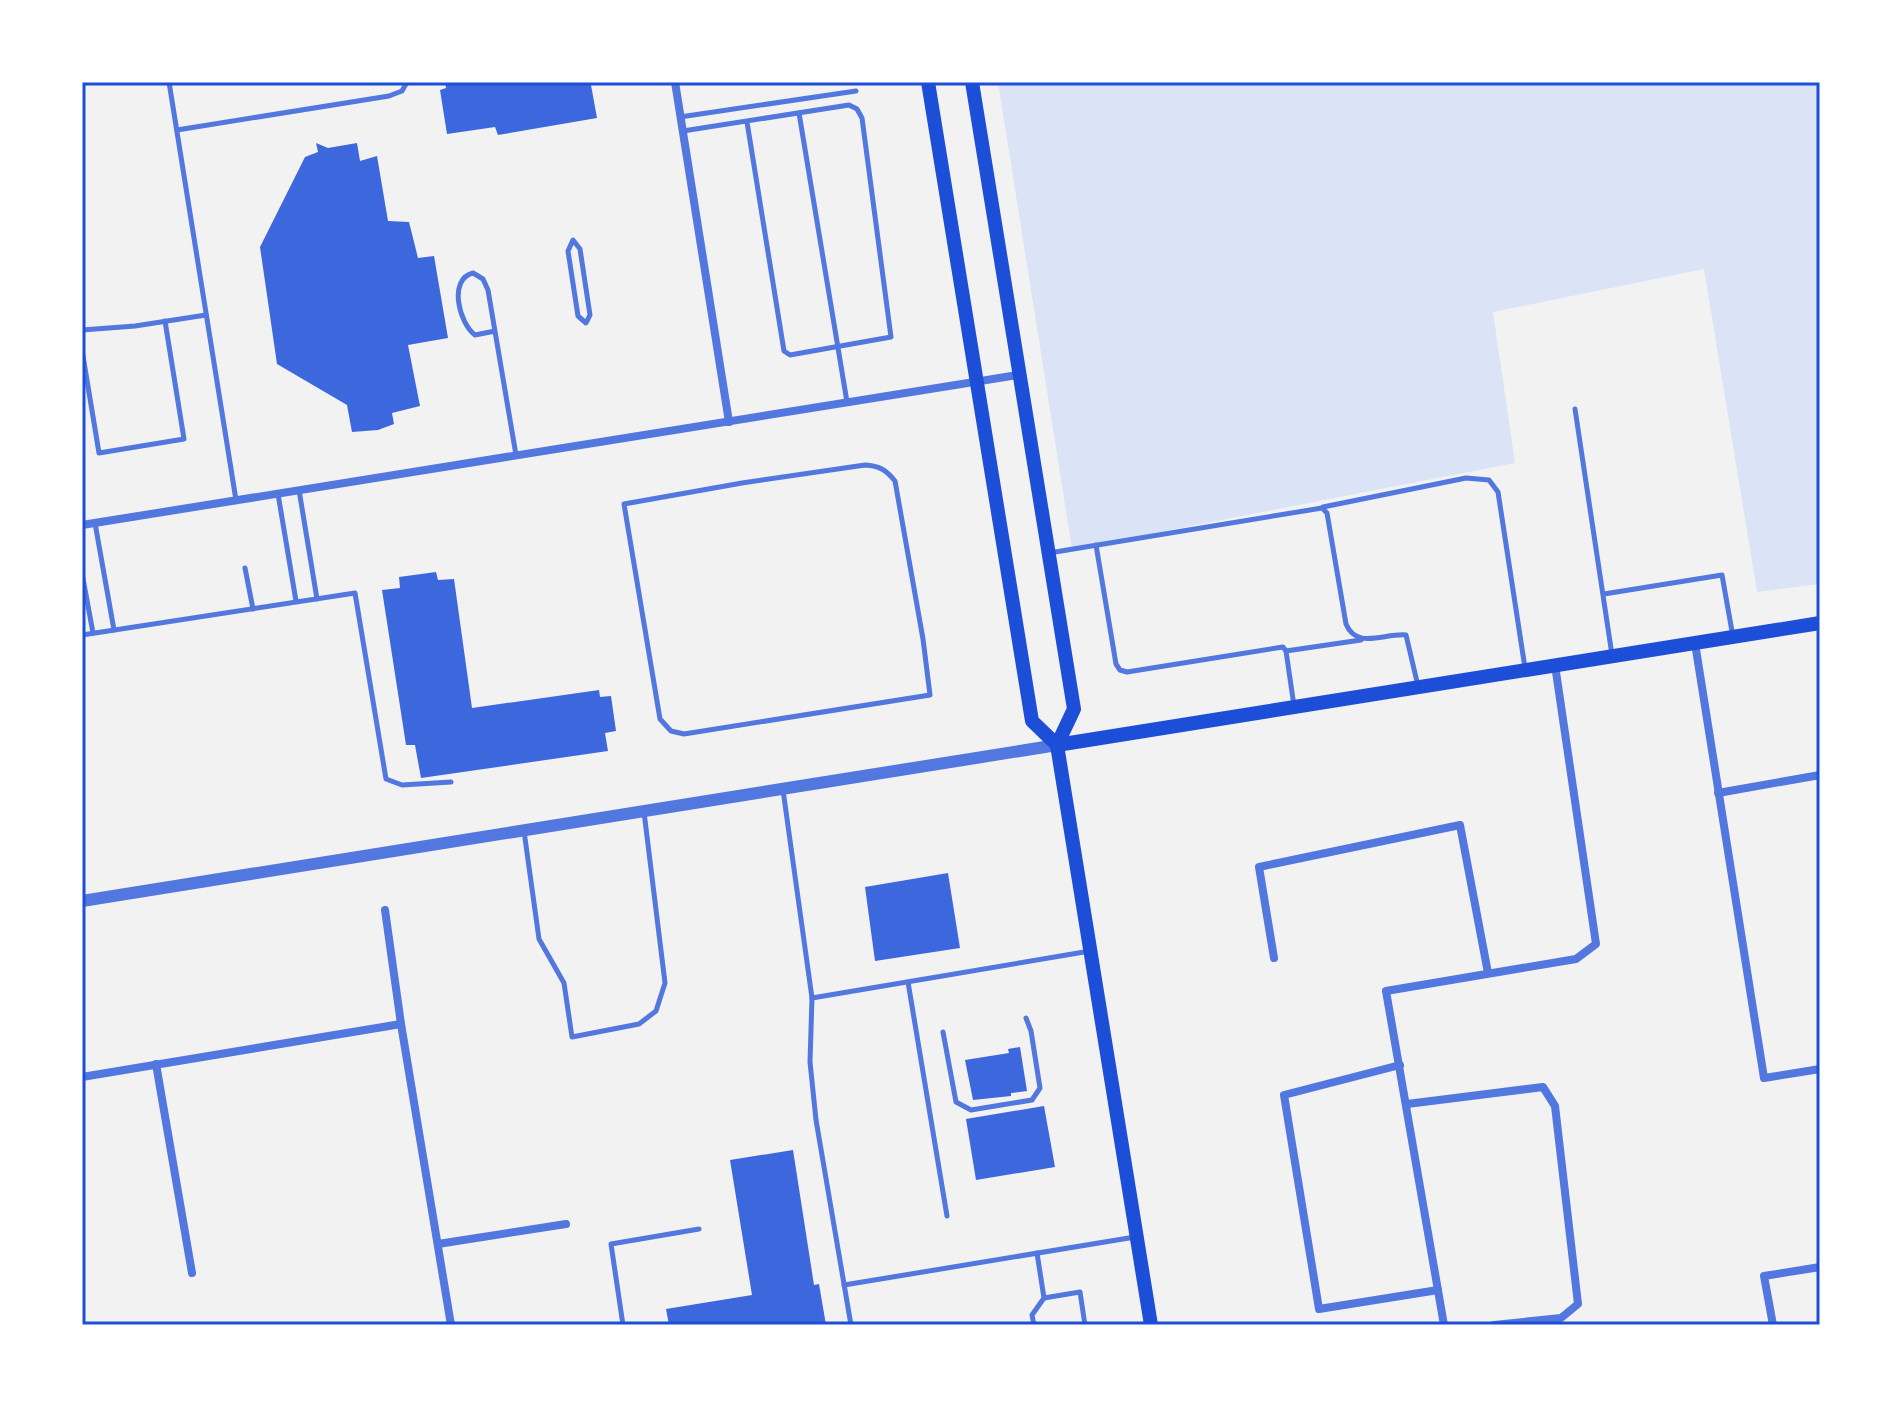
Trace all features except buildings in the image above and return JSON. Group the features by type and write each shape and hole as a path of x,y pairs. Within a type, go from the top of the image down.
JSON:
{"main road":[{"path":"928,82 1032,721 1057,745"},
{"path":"972,82 1074,709 1057,745 1151,1325"},
{"path":"1057,745 1820,623"}],"street":[{"path":"675,82 729,422"},
{"path":"82,525 1018,375"},
{"path":"1695,643 1764,1078 1820,1069"},
{"path":"1444,1325 1386,991 1576,959 1596,944 1555,665"},
{"path":"82,901 1057,745"},
{"path":"1718,793 1820,775"},
{"path":"1274,958 1259,867 1460,825 1488,973"},
{"path":"385,910 451,1325"},
{"path":"82,1077 401,1024"},
{"path":"156,1064 192,1273"},
{"path":"1400,1065 1284,1095 1319,1309 1438,1290"},
{"path":"1407,1104 1543,1087 1555,1106 1578,1304 1561,1318 1494,1325"},
{"path":"438,1244 566,1224"},
{"path":"1773,1325 1764,1276 1820,1267"}],"lane":[{"path":"169,82 236,500"},
{"path":"177,130 389,96 402,91 407,82"},
{"path":"680,117 856,91"},
{"path":"682,131 849,105 857,109 862,118 891,337 790,355 784,351 747,122"},
{"path":"799,113 847,403"},
{"path":"573,240 580,249 590,315 586,323 578,316 568,251 573,240"},
{"path":"495,331 475,335 466,329 459,291 465,275 473,273 483,279 488,290 517,456"},
{"path":"82,330 123,328 206,315"},
{"path":"82,350 99,453 184,439 165,321"},
{"path":"1575,409 1613,656"},
{"path":"865,465 887,471 895,481 902,515 930,695 815,714 684,734 665,726 660,719 624,504 865,465"},
{"path":"1048,553 1322,508 1466,478 1489,480 1498,492 1526,670"},
{"path":"299,490 317,599"},
{"path":"278,494 296,601"},
{"path":"1322,508 1327,513 1346,624 1350,632 1362,640"},
{"path":"95,523 114,630"},
{"path":"1096,545 1116,664 1120,670 1127,672 1283,647 1294,707"},
{"path":"245,568 253,609"},
{"path":"82,573 93,633"},
{"path":"1604,594 1722,575 1733,637"},
{"path":"82,635 355,593 386,779 402,785 451,782"},
{"path":"1286,651 1406,635 1418,687"},
{"path":"782,789 812,998 810,1062 816,1120 851,1325"},
{"path":"524,831 539,939 564,983 572,1037 639,1024 656,1011 665,983 643,811"},
{"path":"812,998 1091,951"},
{"path":"908,982 947,1216"},
{"path":"943,1032 956,1102 971,1110 1032,1100 1040,1088 1026,1018"},
{"path":"623,1325 611,1244 699,1229"},
{"path":"844,1285 1137,1237"},
{"path":"1034,1325 1032,1315 1044,1298 1037,1253"},
{"path":"1044,1298 1080,1292 1085,1325"}],"shaded area":[{"path":"998,82 1820,82 1820,584 1757,592 1704,269 1493,312 1515,463 1072,549"}]}
